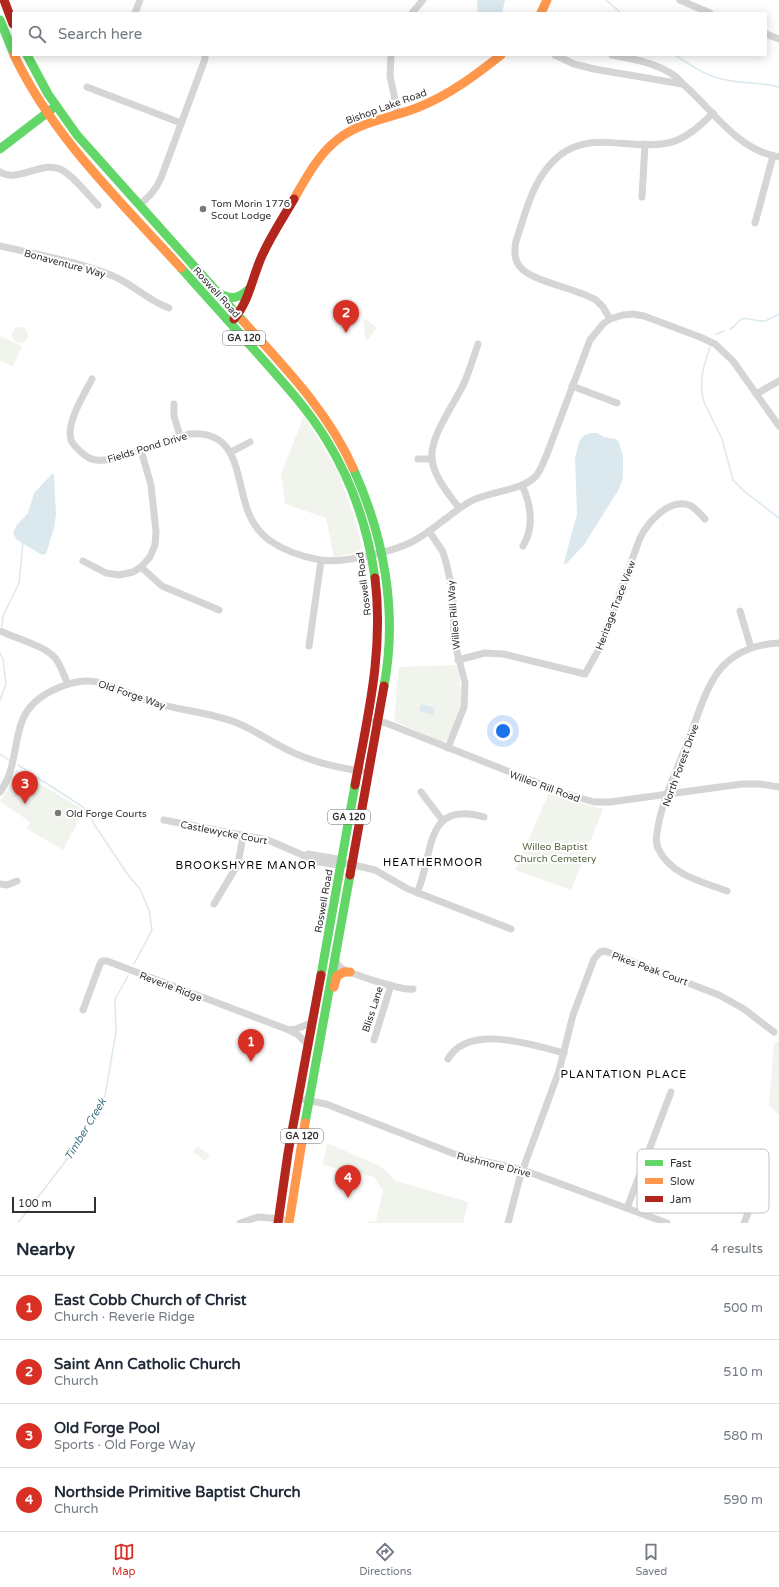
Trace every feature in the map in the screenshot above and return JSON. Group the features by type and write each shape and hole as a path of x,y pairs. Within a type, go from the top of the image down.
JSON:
{"main road":[{"path":"4,0 12,21"},
{"path":"541,12 547,0"},
{"path":"0,20 12,50"},
{"name":"Roswell Road","path":"15,56 46,113 71,146 287,386 304,408 330,445 348,481 362,519 371,554 377,594 378,645 367,720 297,1100 278,1221"},
{"name":"Roswell Road","path":"28,56 56,106 77,135 307,393 330,424 346,451 362,484 372,511 382,552 388,591 390,634 385,683 308,1101 290,1222"},
{"name":"Bishop Lake Road","path":"230,323 238,315 261,258 270,241 305,180 326,149 354,128 418,108 446,94 500,56"},
{"path":"0,149 56,106"},
{"path":"218,294 232,299 237,299 249,289"},
{"path":"324,1014 333,995 337,976 344,972 350,972"}],"street":[{"path":"135,12 140,0"},
{"path":"413,12 423,0"},
{"path":"680,0 708,12"},
{"path":"767,34 779,39"},
{"path":"139,205 150,196 157,187 205,56"},
{"path":"391,56 391,83 398,114"},
{"path":"557,56 574,64 594,69 682,84"},
{"path":"617,56 638,60 662,68 677,77 682,84 701,100 731,132 747,145 776,157 755,223"},
{"path":"87,87 181,123"},
{"path":"610,319 600,304 592,297 525,272 517,262 515,248 516,241 537,184 546,169 559,156 581,145 597,142 645,144 667,143 692,132 713,113"},
{"path":"642,197 645,144"},
{"path":"0,172 11,175 49,167 58,168 68,173 98,205"},
{"name":"Bonaventure Way","path":"0,246 107,273 126,282 155,302 169,308"},
{"path":"250,442 231,452 248,512 258,528 269,540 283,548 321,560 344,560 382,552 409,543 429,531 459,508 480,497 522,485 530,480 540,469 547,454 590,340 600,327 610,319 623,315 638,315 708,340 733,361 779,426"},
{"path":"459,508 440,481 434,469 432,459 433,449 438,434 464,382 478,344"},
{"name":"Fields Pond Drive","path":"92,379 72,421 70,434 74,445 88,458 100,461 113,459 180,436 197,433 212,436 227,446 231,452"},
{"path":"756,394 779,381"},
{"path":"572,386 617,403"},
{"path":"174,404 174,416 180,436"},
{"path":"83,561 106,573 119,575 132,572 141,567 150,557 156,540 151,485 141,450"},
{"path":"418,459 432,459"},
{"path":"522,485 531,512 528,538 523,546"},
{"name":"Heritage Trace View","path":"458,660 484,653 503,654 585,674 600,649 640,538 651,519 679,504 687,504 694,508 705,520"},
{"name":"Willeo Rill Way","path":"429,531 443,552 447,566 453,594 454,640 465,683 465,702 461,717 448,748"},
{"path":"309,646 321,560"},
{"path":"141,567 162,586 219,610"},
{"path":"740,611 751,648"},
{"path":"0,631 40,648 53,656 61,668 68,684"},
{"name":"North Forest Drive","path":"727,891 680,873 667,863 657,847 656,834 669,793 712,683 726,663 736,655 751,648 769,643 779,643"},
{"name":"Old Forge Way","path":"0,792 10,774 20,728 27,710 42,696 68,684 88,681 101,682 152,702 216,716 238,723 302,757 328,765 369,772"},
{"name":"Willeo Rill Road","path":"367,720 386,723 563,794 587,801 603,802 749,784 767,784 779,787"},
{"path":"421,792 444,821"},
{"path":"417,892 425,872 431,838 437,828 452,816 470,813 484,817"},
{"name":"Castlewycke Court","path":"164,820 272,842 305,856 307,860 337,865 341,862"},
{"path":"214,904 238,864 244,836"},
{"path":"341,862 381,872 405,887 511,929"},
{"path":"0,884 7,885 17,881"},
{"name":"Pikes Peak Court","path":"508,1223 523,1170 564,1053 573,1015 594,959 600,952 605,951 719,995 744,1010 774,1032"},
{"name":"Bliss Lane","path":"334,959 340,966 350,972 404,990 413,989"},
{"name":"Reverie Ridge","path":"83,1010 100,964 102,961 107,961 289,1030 298,1035 307,1044"},
{"name":"Bliss Lane","path":"374,1040 391,985"},
{"path":"289,1030 311,1023"},
{"path":"448,1059 457,1048 471,1043 492,1039 512,1040 564,1053"},
{"path":"649,1149 671,1092"},
{"name":"Rushmore Drive","path":"297,1100 326,1104 457,1155 523,1170 637,1212"},
{"path":"627,1208 637,1182"},
{"name":"Rushmore Drive","path":"640,1213 667,1223"},
{"path":"744,1223 748,1213"},
{"path":"240,1223 258,1217 290,1222"}],"green space":[{"path":"365,319 377,328 367,340 365,338 364,324 362,323"},
{"path":"20,327 27,332 28,335 23,342 20,343 13,338 12,335 17,328"},
{"path":"0,336 22,346 13,366 0,361"},
{"path":"304,416 338,471 355,520 362,547 356,553 334,557 326,518 285,504 281,474"},
{"path":"456,665 461,694 457,716 450,735 446,741 440,741 394,721 399,667"},
{"path":"16,770 84,810 63,850 27,829 30,822 0,801 8,790"},
{"name":"Willeo Baptist Church Cemetery","path":"549,793 563,799 603,809 571,890 515,870"},
{"path":"779,1041 779,1115 769,1106 774,1043"},
{"path":"327,1143 380,1166 396,1181 468,1202 463,1223 363,1223 376,1221 383,1190 374,1177 323,1165"},
{"path":"197,1146 210,1155 205,1161 193,1152"}],"shaded area":[{"path":"477,0 505,0 502,12 478,12"},
{"path":"590,433 597,433 604,437 616,439 619,443 623,456 623,478 619,489 584,545 565,565 564,562 577,514 575,459 579,442 583,436"},
{"path":"53,473 56,514 54,528 46,554 42,555 17,540 13,533 16,526 28,513 34,493"},
{"path":"421,704 435,708 433,715 419,711"}],"waterway":[{"path":"606,0 620,12"},
{"path":"677,56 700,70 720,79 766,84 779,87"},
{"path":"730,329 742,319 764,321 779,314"},
{"path":"716,334 724,331"},
{"path":"710,347 702,374 702,395 722,439 733,480 745,492 779,518"},
{"name":"Timber Creek","path":"2,626 3,616 19,583 23,543"},
{"name":"Timber Creek","path":"0,653 3,659 6,684 0,700"},
{"name":"Timber Creek","path":"0,754 9,760"},
{"name":"Timber Creek","path":"18,765 83,807 128,875 140,889 149,910 152,930 134,964"},
{"name":"Timber Creek","path":"18,1223 65,1162 105,1096 116,1032 115,999 128,976"}],"traffic: fast":[{"path":"0,20 12,50"},
{"path":"28,56 48,94 77,135 243,321"},
{"path":"0,149 52,109"},
{"path":"181,268 285,385 311,416 326,439 344,472 358,506 368,542 375,578"},
{"path":"220,294 229,297 236,297 249,289"},
{"path":"353,468 373,520 380,547 389,602 388,658 384,686"},
{"path":"321,975 355,785"},
{"path":"305,1123 350,875"}],"traffic: slow":[{"path":"541,12 547,0"},
{"path":"15,56 30,85 68,141 112,193 181,268"},
{"path":"294,199 318,160 337,140 356,128 376,120 409,111 441,97 462,84 500,56"},
{"path":"243,321 304,390 331,427 353,468"},
{"path":"334,987 337,976 344,972 350,972"},
{"path":"289,1223 305,1123"}],"traffic: jam":[{"path":"4,0 12,21"},
{"path":"234,319 247,297 258,266 272,235 294,199"},
{"path":"355,785 369,708 376,657 378,631 375,578"},
{"path":"350,875 384,686"},
{"path":"278,1223 288,1153 321,975"}],"place":[{"name":"Tom Morin 1776 Scout Lodge","path":"203,209"},
{"name":"Saint Ann Catholic Church","path":"346,333"},
{"name":"Old Forge Pool","path":"25,804"},
{"name":"Old Forge Courts","path":"58,813"},
{"name":"East Cobb Church of Christ","path":"251,1062"},
{"name":"Northside Primitive Baptist Church","path":"348,1198"}],"district":[{"name":"HEATHERMOOR","path":"433,862"},
{"name":"BROOKSHYRE MANOR","path":"246,865"},
{"name":"PLANTATION PLACE","path":"624,1074"}]}
